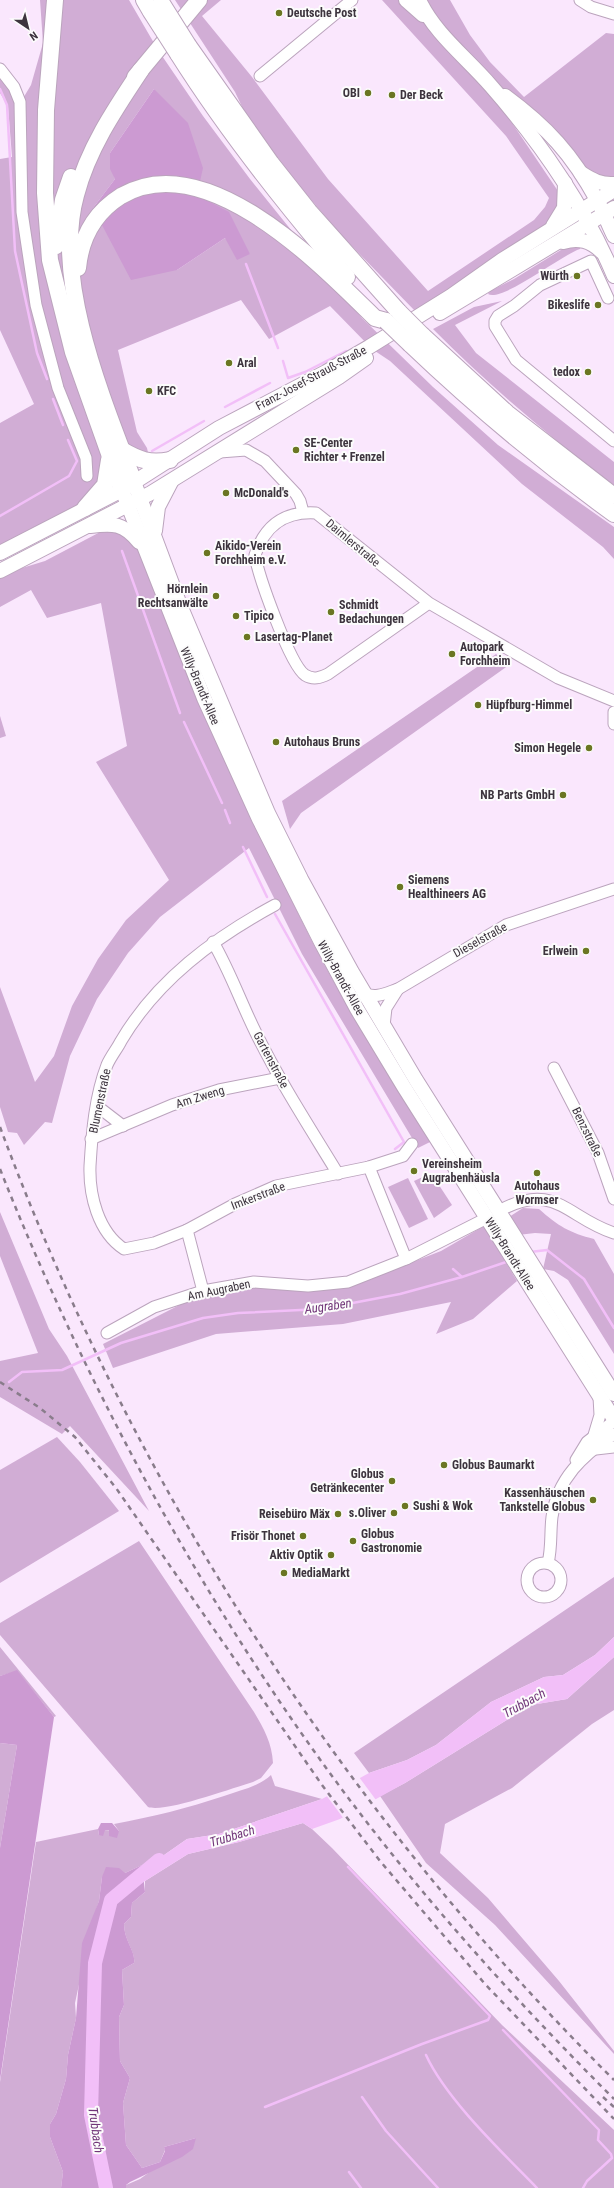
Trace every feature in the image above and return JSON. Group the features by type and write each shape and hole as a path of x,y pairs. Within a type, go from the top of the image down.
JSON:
{"highway":[{"path":"55,0 46,110 45,193 50,260 73,352 116,453 128,486"},
{"path":"59,299 55,252 63,200 69,181 85,145 101,117 199,0"},
{"path":"154,4 183,49 271,163 393,316 462,392 525,446 614,514"},
{"path":"85,508 94,500 105,485 116,453 88,354 77,304 71,263 69,231 75,196 87,162 110,118 141,70"},
{"path":"77,304 80,252 86,234 97,216 111,203 128,192 147,186 165,184 189,187 224,198 252,213 308,253 375,318 393,316"},
{"path":"416,340 614,496"},
{"path":"116,453 146,462 155,463 170,460"}],"main road":[{"path":"406,0 431,22 490,85 548,157 582,210 614,276"},
{"path":"419,0 431,22"},
{"path":"490,85 546,129 557,140 580,171 598,200 609,211 614,236"},
{"path":"580,171 591,180 606,184 614,184"},
{"path":"546,232 559,219 564,208 565,182"},
{"name":"Franz-Josef-Strauß-Straße","path":"0,553 128,486 219,428 326,372 413,320 546,232 614,190"},
{"name":"Franz-Josef-Strauß-Straße","path":"0,571 85,526 141,499 218,453 380,349 555,245 609,211"},
{"path":"555,245 570,240 580,239 595,245 604,254"},
{"path":"274,417 284,403 283,395"},
{"path":"155,537 158,507 171,481"},
{"name":"Willy-Brandt-Allee","path":"128,486 141,499 180,605 268,813 301,879 364,993 493,1215"},
{"name":"Willy-Brandt-Allee","path":"128,486 128,505 143,547 204,698 246,793 357,1009 531,1274 614,1394"},
{"path":"85,526 102,525 123,527 133,535 143,547"},
{"name":"Willy-Brandt-Allee","path":"531,1274 614,1420"}],"street":[{"path":"260,76 352,0"},
{"path":"580,0 591,7 614,14"},
{"path":"0,69 14,87 20,102 22,212 36,305 58,388 86,458 87,476"},
{"path":"608,298 591,261 540,285 514,306 498,316 495,321 495,326 516,360 614,441"},
{"path":"218,453 246,450 265,460 296,494 300,501 303,512 293,513 274,525 259,543 255,555 257,571 274,614 298,668 304,674 311,678 318,678 328,674 429,603"},
{"name":"Daimlerstraße","path":"303,512 316,513 328,521 386,571 429,603 558,678 614,701"},
{"path":"614,712 614,724"},
{"name":"Dieselstraße","path":"364,993 371,997 398,989 506,925 614,889"},
{"name":"Blumenstraße","path":"186,1230 154,1243 124,1249 115,1244 99,1219 90,1174 92,1139 97,1106 108,1064 134,1020 178,970 213,942 240,924 276,905"},
{"name":"Gartenstraße","path":"213,942 226,964 256,1033 280,1078 338,1174"},
{"name":"Dieselstraße","path":"384,1026 386,1008 398,989"},
{"name":"Benzstraße","path":"554,1068 598,1153 614,1199"},
{"name":"Am Zweng","path":"92,1139 172,1104 219,1090 280,1078"},
{"path":"97,1106 123,1126"},
{"name":"Imkerstraße","path":"186,1230 235,1204 276,1186 369,1167 403,1156 412,1144"},
{"path":"369,1167 406,1259"},
{"name":"Am Augraben","path":"106,1333 154,1307 203,1291 254,1282 308,1286 348,1282 406,1259 514,1203 525,1200 550,1200 565,1206 598,1227 614,1233"},
{"path":"186,1230 203,1291"},
{"path":"594,1434 600,1415 598,1394"},
{"path":"548,1563 552,1538 553,1512 561,1488 579,1454 594,1434 614,1420"},
{"path":"574,1466 614,1434"},
{"path":"593,1450 614,1447"}],"shaded area":[{"path":"40,0 129,0 158,50 203,116 250,179 362,318 433,387 498,445 614,527 614,559 603,547 522,484 390,361 372,349 330,306 269,339 241,300 118,350 137,432 147,448 149,457 104,469 90,500 0,547 0,423 34,404 0,330 0,159 12,157 8,106 0,93 0,72 22,100 31,85 43,43","holes":["154,89 197,195 250,254 225,238 177,270 93,208 115,179 110,153"]},
{"path":"175,0 221,0 202,16 252,77 328,179 428,291 534,220 545,207 549,198 506,136 382,0 450,0 470,35 490,62 524,97 606,33 614,34 614,178 591,175 573,152 506,114 560,194 555,218 416,312 343,237 295,181 246,115 235,92"},
{"path":"154,89 188,123 203,168 197,195 229,212 250,254 237,260 225,238 177,270 131,280 93,208 115,179 110,169 110,153"},
{"path":"582,243 580,249 519,285 495,295 488,294 490,291 514,279 569,245"},
{"path":"502,301 455,325 476,353 614,462 614,485 520,410 476,371 433,329 474,307"},
{"path":"104,530 119,530 137,547 223,748 290,898 342,997 430,1142 418,1148 302,954 249,848 160,917 128,953 97,999 70,1056 52,1123 45,1122 24,1145 17,1133 8,1132 0,1107 0,987 35,1082 54,1056 72,1006 98,959 126,920 169,880 96,762 127,746 101,603 47,618 31,590 0,607 0,579 22,568 45,561"},
{"path":"496,654 509,665 301,813 290,829 282,801"},
{"path":"0,716 6,736 0,738"},
{"path":"431,1173 452,1205 434,1218 414,1181"},
{"path":"408,1178 428,1219 409,1228 388,1187"},
{"path":"523,1208 539,1209 552,1220 565,1228 594,1239 614,1274 614,1354 568,1280 554,1271 543,1269 551,1234 535,1233 518,1235 509,1217"},
{"path":"0,1212 49,1329 67,1356 149,1511 70,1426 62,1434 0,1397 0,1361 38,1353 0,1256"},
{"path":"484,1226 517,1281 473,1319 436,1334 451,1302 343,1324 216,1334 113,1368 103,1344 205,1292 268,1287 351,1286 441,1251"},
{"path":"57,1437 80,1462 119,1511 0,1583 0,1470"},
{"path":"139,1541 254,1712 269,1743 273,1763 261,1778 253,1782 183,1803 157,1808 148,1807 0,1635 0,1623"},
{"path":"614,1577 614,1637 595,1655 563,1675 544,1677 491,1702 436,1745 407,1760 369,1773 354,1753"},
{"path":"0,1647 56,1716 54,1717 17,1671 0,1676"},
{"path":"614,1657 614,1710 592,1724 512,1788 445,1824 440,1853 488,1898 559,1981 614,2051 614,2054 495,1925 426,1863 380,1796 405,1783 531,1705 567,1699"},
{"path":"17,1670 54,1717 0,2080 0,1848 17,1745 0,1743 0,1676"},
{"path":"0,1743 17,1745 0,1848"},
{"path":"271,1775 275,1786 322,1799 219,1834 187,1839 144,1869 142,1865 125,1873 102,1877 99,1901 93,1919 75,2003 76,2018 68,2055 66,2079 56,2114 50,2124 50,2137 63,2172 61,2188 0,2188 0,2082 36,1842 98,1829 99,1835 104,1830 119,1831 114,1824 170,1812 243,1790 261,1782"},
{"path":"101,1823 112,1823 119,1831 117,1838 109,1836 109,1830 105,1830 103,1836 99,1835 98,1829"},
{"path":"303,1823 312,1829 332,1848 502,2025 614,2130 614,2188 126,2188 126,2185 140,2179 196,2138 164,2147 165,2150 160,2162 142,2168 126,2145 123,2103 130,2078 120,2061 119,2017 124,2005 122,1970 134,1963 124,1924 131,1917 132,1903 145,1892 145,1881 188,1854 239,1842"},
{"path":"142,1865 145,1892 132,1903 131,1917 124,1924 126,1936 134,1959 134,1963 122,1970 124,2005 119,2017 120,2061 130,2078 123,2103 126,2145 142,2168 160,2162 165,2151 164,2147 196,2138 193,2149 182,2157 130,2182 126,2185 126,2188 61,2188 63,2172 50,2137 50,2124 56,2114 66,2079 68,2055 76,2018 82,1943 99,1901 102,1877 106,1867 119,1868 125,1873"}],"water":[{"path":"614,1637 614,1657 567,1699 531,1705 405,1783 340,1819 312,1829 303,1823 239,1842 188,1854 145,1881 144,1869 187,1839 219,1834 322,1799 369,1773 407,1760 436,1745 491,1702 544,1677 563,1675 595,1655"}],"pier":[{"path":"359,1777 376,1800 344,1819 326,1795"}],"waterway":[{"path":"0,89 7,105 15,251 37,353 47,379"},
{"path":"246,264 278,348"},
{"path":"283,361 288,378 305,372 346,351"},
{"path":"225,407 270,383"},
{"path":"53,399 63,425"},
{"path":"152,451 204,421"},
{"path":"0,516 69,476 77,461 68,440"},
{"path":"122,551 180,713"},
{"path":"184,722 222,803"},
{"path":"225,810 230,823"},
{"path":"243,847 267,897"},
{"path":"275,914 404,1142 395,1149"},
{"name":"Augraben","path":"530,1252 547,1250 584,1279 614,1328"},
{"name":"Augraben","path":"9,1382 22,1372 62,1370 121,1343 203,1318 238,1313 321,1309 400,1294 462,1277 509,1261"},
{"path":"453,1269 462,1277"},
{"name":"Trubbach","path":"106,2188 91,2115 95,1963 111,1900 159,1860"},
{"path":"265,2107 422,2044 488,2020 490,2016 348,1867"},
{"path":"503,2030 599,2130 598,2140 611,2154 612,2158 587,2181 583,2188"},
{"path":"426,2055 435,2072 461,2107 492,2142 537,2188"},
{"path":"362,2097 386,2131 438,2188"},
{"path":"349,2172 361,2188"}],"railway":[{"path":"0,1127 53,1260 114,1389 181,1515 255,1636 335,1754 422,1868 515,1976 614,2080"},
{"path":"0,1169 33,1249 69,1328 147,1483 190,1559 235,1633 282,1705 364,1819 432,1903 539,2022 614,2099"},
{"path":"0,1382 40,1408 75,1437 116,1488 322,1785 380,1861 485,1984 614,2119"},
{"path":"603,2097 614,2107"}],"place":[{"name":"Deutsche Post","path":"279,13"},
{"name":"OBI","path":"368,93"},
{"name":"Der Beck","path":"392,95"},
{"name":"Würth","path":"577,276"},
{"name":"Bikeslife","path":"598,305"},
{"name":"Aral","path":"229,363"},
{"name":"tedox","path":"588,372"},
{"name":"KFC","path":"149,391"},
{"name":"SE-Center Richter + Frenzel","path":"296,450"},
{"name":"McDonald's","path":"226,493"},
{"name":"Aikido-Verein Forchheim e.V.","path":"207,553"},
{"name":"Hörnlein Rechtsanwälte","path":"216,596"},
{"name":"Schmidt Bedachungen","path":"331,612"},
{"name":"Tipico","path":"236,616"},
{"name":"Lasertag-Planet","path":"247,637"},
{"name":"Autopark Forchheim","path":"452,654"},
{"name":"Hüpfburg-Himmel","path":"478,705"},
{"name":"Autohaus Bruns","path":"276,742"},
{"name":"Simon Hegele","path":"589,748"},
{"name":"NB Parts GmbH","path":"563,795"},
{"name":"Siemens Healthineers AG","path":"400,887"},
{"name":"Erlwein","path":"586,951"},
{"name":"Vereinsheim Augrabenhäusla","path":"414,1171"},
{"name":"Autohaus Wormser","path":"537,1173"},
{"name":"Globus Baumarkt","path":"444,1465"},
{"name":"Globus Getränkecenter","path":"392,1481"},
{"name":"Kassenhäuschen Tankstelle Globus","path":"593,1500"},
{"name":"Sushi & Wok","path":"405,1506"},
{"name":"s.Oliver","path":"394,1513"},
{"name":"Reisebüro Mäx","path":"338,1514"},
{"name":"Frisör Thonet","path":"303,1536"},
{"name":"Globus Gastronomie","path":"353,1541"},
{"name":"Aktiv Optik","path":"331,1555"},
{"name":"MediaMarkt","path":"284,1573"}]}
